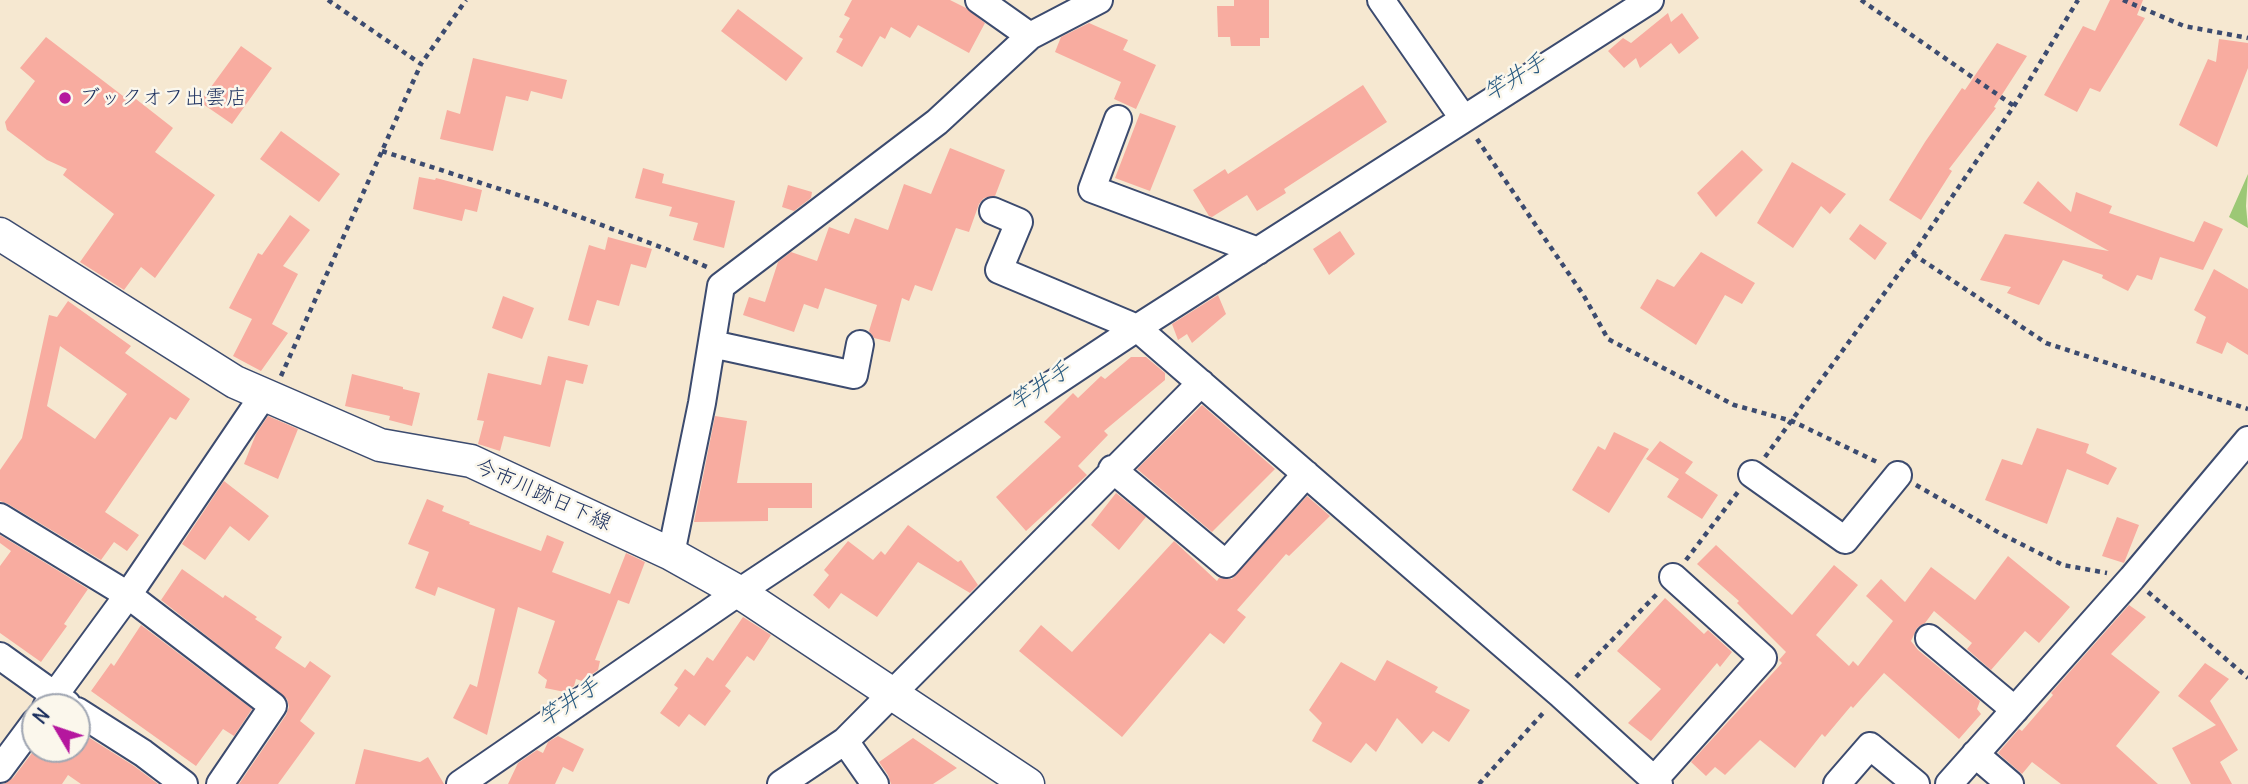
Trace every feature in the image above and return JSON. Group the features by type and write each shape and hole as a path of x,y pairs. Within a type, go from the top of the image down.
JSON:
{"street":[{"path":"979,0 1030,36"},
{"path":"671,554 702,403 721,286 937,122 1030,36 1098,0"},
{"path":"1381,0 1463,118"},
{"path":"460,784 739,592 1138,328 1650,0"},
{"path":"1118,119 1092,190 1258,251"},
{"path":"993,211 1019,222 999,270 1138,328 1560,694 1656,782 1763,658 1673,577"},
{"name":"今市川跡日下線","path":"0,234 236,382 380,445 471,461 671,554 739,592 1028,784"},
{"path":"712,344 854,375 860,344"},
{"path":"781,784 845,741 1200,383"},
{"path":"64,693 128,595 269,395"},
{"path":"1949,784 2132,578 2248,440"},
{"path":"1112,470 1226,564 1306,474"},
{"path":"1752,474 1845,540 1898,474"},
{"path":"0,517 128,595 273,706 220,784"},
{"path":"1929,638 2015,710"},
{"path":"0,656 45,693"},
{"path":"91,719 184,784"},
{"path":"0,769 21,741"},
{"path":"845,741 875,784"},
{"path":"1837,784 1870,746 1916,784"},
{"path":"1975,754 2010,784"}],"path":[{"path":"328,0 421,64"},
{"path":"269,395 421,64 466,0"},
{"path":"1861,0 2014,106"},
{"path":"1792,421 1913,254 2014,106 2078,0"},
{"path":"2123,0 2184,26 2248,38"},
{"path":"1463,118 1584,296 1608,339 1734,405 1792,421 1873,460 2003,535 2063,565 2132,578 2248,678"},
{"path":"382,151 543,203 666,249 733,278"},
{"path":"1913,254 2046,343 2248,410"},
{"path":"1479,784 1560,694"}],"green space":[{"path":"2248,174 2246,206 2248,228 2229,217"}],"building":[{"path":"852,0 950,0 966,8 985,23 969,53 918,25 910,38 891,27 885,39 880,36 862,67 836,52 843,39 839,37 850,18 844,15"},
{"path":"1234,0 1269,0 1269,38 1260,38 1260,46 1231,46 1230,37 1218,37 1217,6 1234,6"},
{"path":"2110,0 2143,0 2137,15 2145,18 2100,92 2090,88 2077,112 2044,95 2083,26 2095,31"},
{"path":"738,9 803,58 786,81 721,31"},
{"path":"1668,13 1671,22 1682,13 1699,38 1679,54 1671,43 1640,68 1636,58 1624,68 1608,51 1623,38 1631,43"},
{"path":"1089,23 1128,40 1123,50 1156,65 1136,109 1114,99 1121,82 1055,52 1061,37"},
{"path":"46,37 123,96 127,92 173,128 155,152 215,195 155,278 141,267 124,290 80,262 114,214 63,175 67,169 47,160 7,130 5,122 35,81 20,68"},
{"path":"2219,39 2248,43 2248,68 2217,147 2179,125 2208,59 2216,62"},
{"path":"1997,43 2027,56 1994,107 1996,108 1949,169 1952,171 1921,220 1889,200 1962,88 1965,90"},
{"path":"241,46 272,68 232,124 200,102"},
{"path":"473,58 567,80 562,99 531,91 528,101 506,96 493,151 440,139 447,110 460,114"},
{"path":"1363,85 1387,122 1284,189 1286,193 1257,211 1247,195 1212,217 1209,216 1193,190 1225,169 1228,174"},
{"path":"1140,113 1176,126 1150,191 1115,178"},
{"path":"281,131 340,174 319,202 260,159"},
{"path":"950,148 1005,170 995,196 984,198 979,204 969,232 956,228 932,291 915,285 909,301 902,298 890,342 874,338 869,331 877,305 825,288 818,309 804,304 794,332 743,315 749,297 765,302 778,262 791,252 817,261 829,227 849,234 855,218 888,230 904,184 931,194"},
{"path":"1742,150 1763,170 1716,217 1697,193"},
{"path":"1792,162 1846,194 1830,214 1821,206 1793,248 1757,223"},
{"path":"643,168 664,174 662,183 735,201 724,248 693,240 698,223 669,216 672,207 635,198"},
{"path":"419,177 436,178 482,190 477,212 465,209 462,221 413,209"},
{"path":"2038,181 2071,212 2076,192 2112,206 2109,213 2194,242 2204,221 2223,229 2203,270 2160,257 2152,280 2137,275 2128,291 2102,278 2103,275 2063,260 2039,305 2007,293 2011,287 1980,280 2005,234 2109,251 2023,203"},
{"path":"788,185 812,192 811,198 794,211 782,207"},
{"path":"290,215 310,230 283,266 298,274 272,324 288,333 261,371 233,356 252,319 229,308 258,253 262,255"},
{"path":"1860,224 1887,243 1875,260 1849,239"},
{"path":"1340,231 1355,254 1329,275 1313,249"},
{"path":"608,237 652,249 646,268 631,264 619,306 597,300 589,326 568,320 589,245 605,250"},
{"path":"1701,252 1755,283 1742,304 1725,295 1696,345 1640,308 1657,279 1674,287"},
{"path":"2214,269 2248,289 2248,355 2227,342 2222,354 2196,343 2206,317 2194,310"},
{"path":"1218,295 1226,314 1192,343 1187,334 1178,340 1172,324"},
{"path":"503,296 534,308 522,339 492,328"},
{"path":"68,301 131,346 125,353 190,399 176,420 170,417 105,512 139,535 127,551 114,542 101,560 0,501 0,470 22,438 49,315 57,317","holes":["60,346 127,394 95,439 47,406"]},
{"path":"548,356 588,365 583,384 566,380 550,447 504,436 500,451 478,444 484,421 477,420 488,373 541,385"},
{"path":"1131,357 1146,357 1165,373 1165,380 1104,431 1108,435 1078,466 1087,475 1026,531 996,497 1061,437 1044,422 1073,393 1078,398 1101,376 1105,379"},
{"path":"352,374 420,393 412,426 389,420 390,416 345,406"},
{"path":"1202,405 1275,469 1212,532 1137,469"},
{"path":"268,416 298,429 278,479 244,464 256,434"},
{"path":"715,416 747,421 737,483 812,483 812,508 768,508 768,521 694,522"},
{"path":"2037,428 2089,444 2086,453 2117,468 2108,485 2067,469 2047,524 1985,500 2002,459 2022,465"},
{"path":"1614,432 1649,449 1609,513 1572,490 1598,446 1605,450"},
{"path":"1660,441 1693,462 1685,473 1718,495 1702,519 1667,497 1679,479 1646,459"},
{"path":"224,481 269,516 249,541 230,526 205,560 182,544"},
{"path":"1116,493 1146,517 1119,550 1091,525"},
{"path":"1307,496 1330,516 1289,556 1286,554 1237,610 1246,617 1224,644 1210,633 1122,737 1019,651 1041,625 1072,652 1174,541 1217,581 1219,578 1232,579"},
{"path":"427,499 444,506 442,511 470,522 469,524 541,551 547,535 564,542 552,572 610,594 626,553 645,562 629,604 618,600 595,660 600,661 598,670 582,681 576,679 574,686 565,692 545,688 547,680 538,673 555,621 518,607 487,735 453,718 470,684 477,687 495,609 438,587 435,596 415,588 429,552 408,544"},
{"path":"2117,517 2139,525 2124,563 2102,556"},
{"path":"908,525 958,562 961,560 978,585 970,593 918,562 877,617 841,593 829,609 813,595 829,575 824,570 848,541 873,560 881,551 885,555"},
{"path":"0,535 88,589 64,624 67,626 41,662 0,633 0,566 11,551 0,543"},
{"path":"1716,545 1792,615 1834,565 1858,585 1816,635 1849,666 1853,661 1858,666 1893,621 1866,596 1881,579 1905,602 1931,567 1975,600 2008,556 2070,607 2039,643 2025,631 1991,670 1967,649 1972,643 1934,611 1925,623 1917,628 1911,641 1918,650 1980,701 1977,709 1981,714 1959,739 1884,673 1825,737 1822,734 1795,768 1760,740 1725,775 1715,767 1706,776 1691,762 1782,663 1779,660 1786,652 1737,603 1739,601 1697,564"},
{"path":"182,569 223,598 225,595 282,637 275,648 305,668 310,661 331,676 300,721 315,733 278,784 239,784 286,715 289,707 287,699 161,600"},
{"path":"1665,598 1704,634 1708,630 1732,652 1720,667 1717,663 1651,741 1628,723 1661,689 1617,651"},
{"path":"2129,605 2146,617 2111,654 2160,692 2116,746 2158,784 2061,784 2032,762 2022,774 1998,753 2019,729 2022,731 2053,695 2051,693"},
{"path":"743,617 771,635 754,661 747,656 725,686 731,691 705,726 689,714 679,727 660,713 678,688 674,685 685,669 694,676 707,657 713,661"},
{"path":"141,625 252,709 234,736 223,729 196,766 91,691 111,663 114,666"},
{"path":"1387,660 1438,687 1435,692 1470,710 1449,742 1433,731 1422,744 1397,718 1376,752 1366,743 1351,763 1312,741 1322,723 1309,710 1341,662 1375,681"},
{"path":"2205,663 2229,679 2210,701 2238,750 2220,762 2232,784 2191,784 2172,748 2216,725 2178,696"},
{"path":"558,736 584,749 573,772 563,767 555,784 508,784 518,763 537,750 543,753 548,742"},
{"path":"913,738 957,768 933,784 891,784 879,762"},
{"path":"91,739 158,784 81,784 68,775 62,784 4,784 13,778 24,763 91,763"},
{"path":"364,749 420,762 428,757 444,784 355,784"}],"place":[{"name":"ブックオフ出雲店","path":"65,98"}],"water label":[{"name":"竿井手","path":"1515,78"},
{"name":"竿井手","path":"1040,387"},
{"name":"竿井手","path":"569,703"}]}
